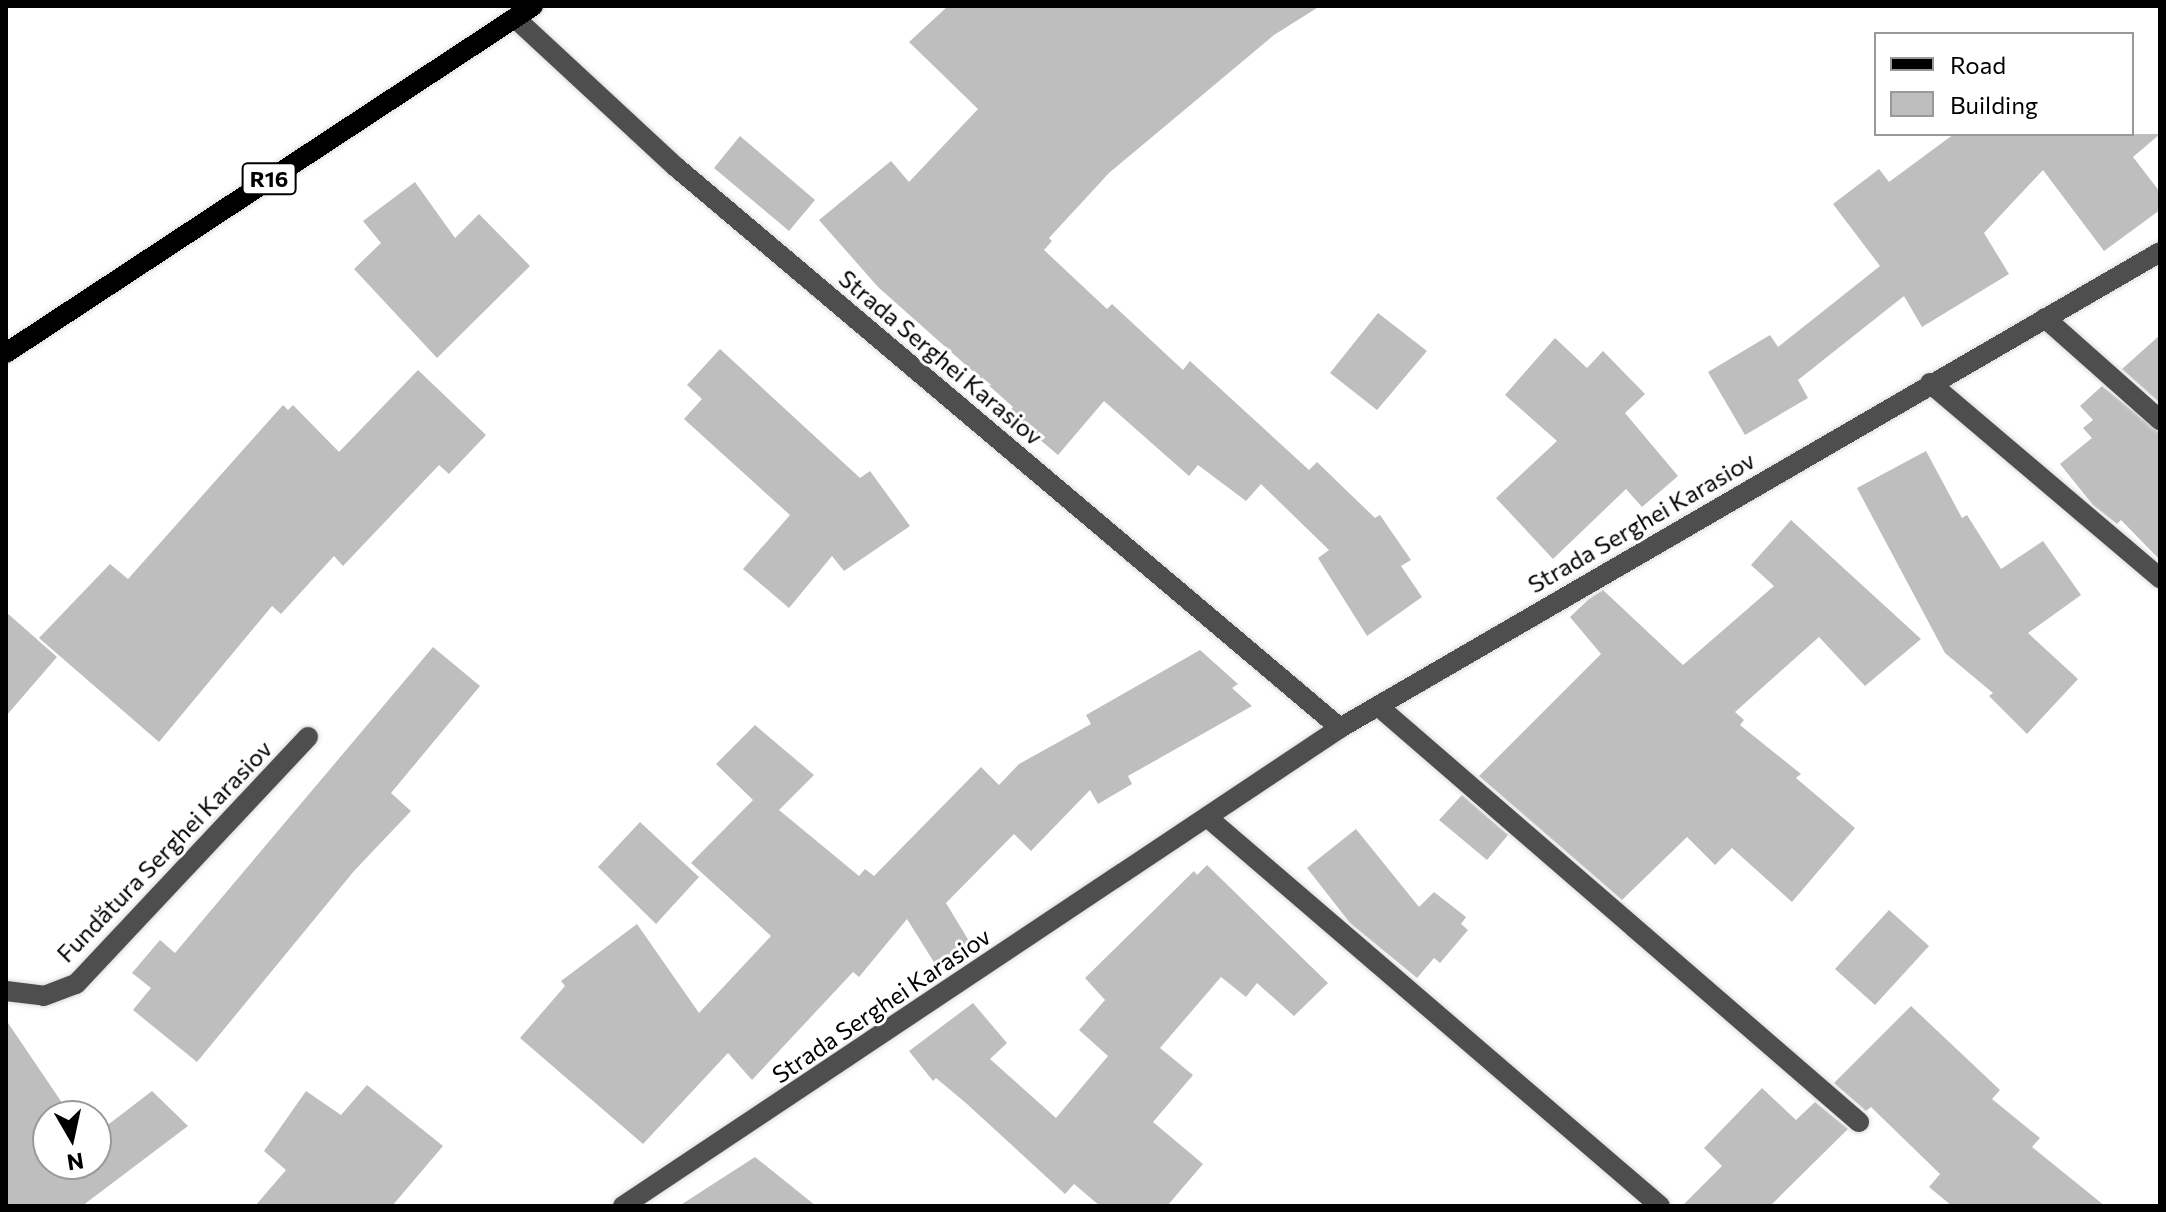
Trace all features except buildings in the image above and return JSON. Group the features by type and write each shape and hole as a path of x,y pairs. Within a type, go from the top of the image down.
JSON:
{"main road":[{"name":"R16","path":"6,353 533,6"}],"street":[{"name":"Strada Serghei Karasiov","path":"515,18 676,167 1340,728"},
{"name":"Strada Serghei Karasiov","path":"623,1206 1340,728 2160,252"},
{"path":"2045,318 2160,420"},
{"path":"1930,383 2160,578"},
{"path":"1378,706 1859,1122"},
{"name":"Fundătura Serghei Karasiov","path":"6,991 44,996 76,984 308,737"},
{"path":"1207,817 1660,1206"}]}
